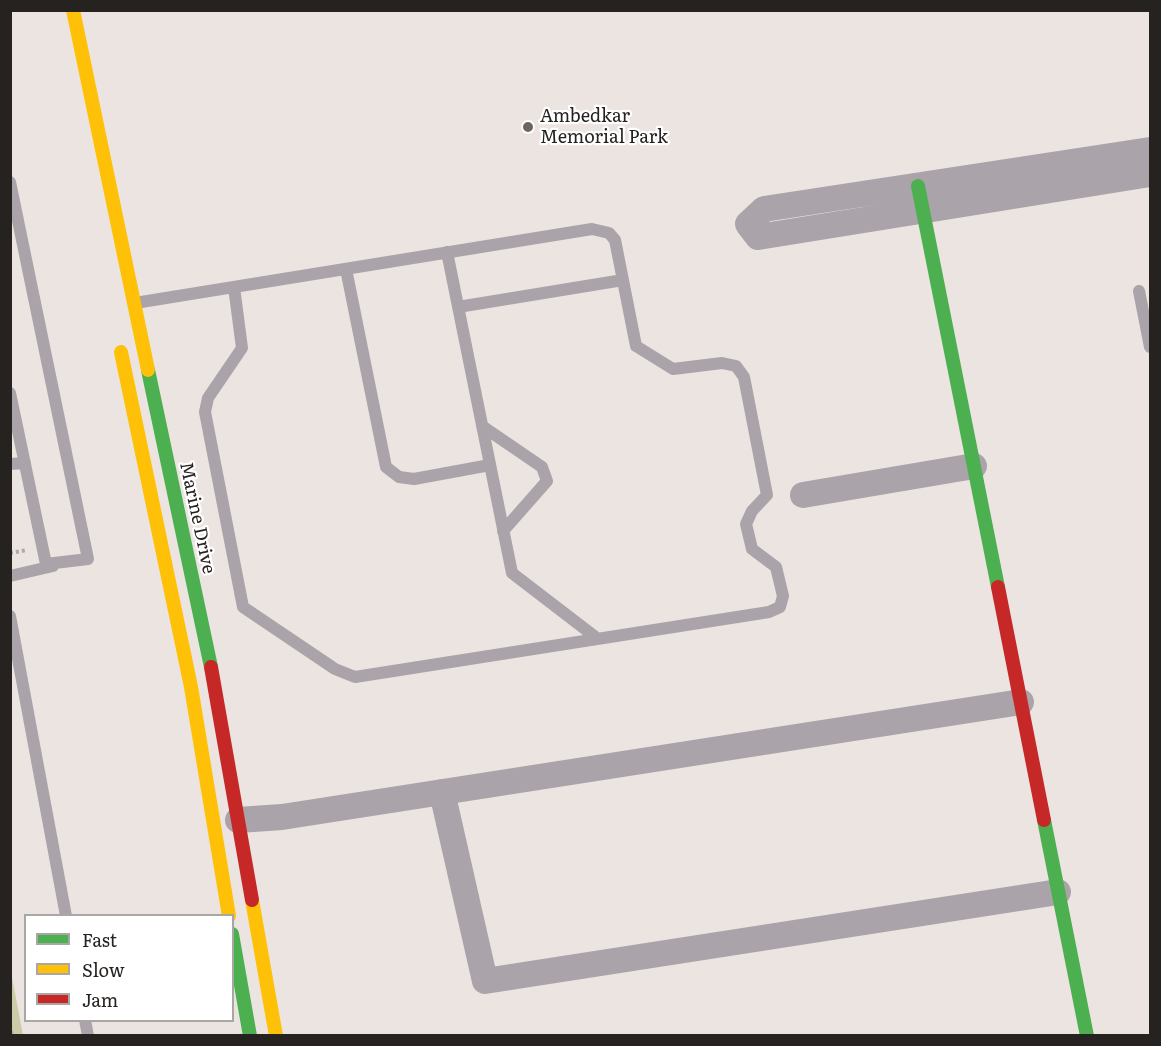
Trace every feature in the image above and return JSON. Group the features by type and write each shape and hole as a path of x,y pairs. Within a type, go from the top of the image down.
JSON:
{"street":[{"name":"Marine Drive","path":"73,10 214,684 276,1035"},
{"path":"1150,150 921,198 758,237 748,224 764,209 921,198 1150,174"},
{"path":"921,198 1087,1035"},
{"path":"117,337 191,687 229,914"},
{"path":"803,495 974,466"},
{"path":"238,820 282,818 1020,702"},
{"path":"442,792 485,981 1058,892"},
{"path":"234,945 250,1035"}],"lane":[{"path":"10,182 88,559 46,564 10,393"},
{"path":"134,303 592,228 609,233 615,240 636,346 673,369 722,363 736,366 744,377 767,495 752,511 746,524 752,549 776,567 783,596 780,607 769,612 355,677 335,669 243,607 205,412 208,398 242,348 234,287"},
{"path":"447,252 512,573 598,639"},
{"path":"346,269 386,467 399,477 414,479 490,465"},
{"path":"458,307 623,280"},
{"path":"1139,291 1150,347"},
{"path":"482,426 542,467 547,481 503,531"},
{"path":"10,464 25,463"},
{"path":"10,576 69,562"},
{"path":"10,616 66,914"}],"path":[{"path":"10,1025 12,1035"}],"green space":[{"path":"11,972 23,1035 11,1035"}],"traffic: fast":[{"path":"918,186 998,587"},
{"path":"148,370 211,667"},
{"path":"1044,820 1087,1036"},
{"path":"234,945 250,1036"}],"traffic: slow":[{"path":"73,10 148,370"},
{"path":"121,352 191,687 229,914"},
{"path":"252,900 276,1036"}],"traffic: jam":[{"path":"998,587 1044,820"},
{"path":"211,667 252,900"}],"place":[{"name":"Ambedkar Memorial Park","path":"528,127"}]}
